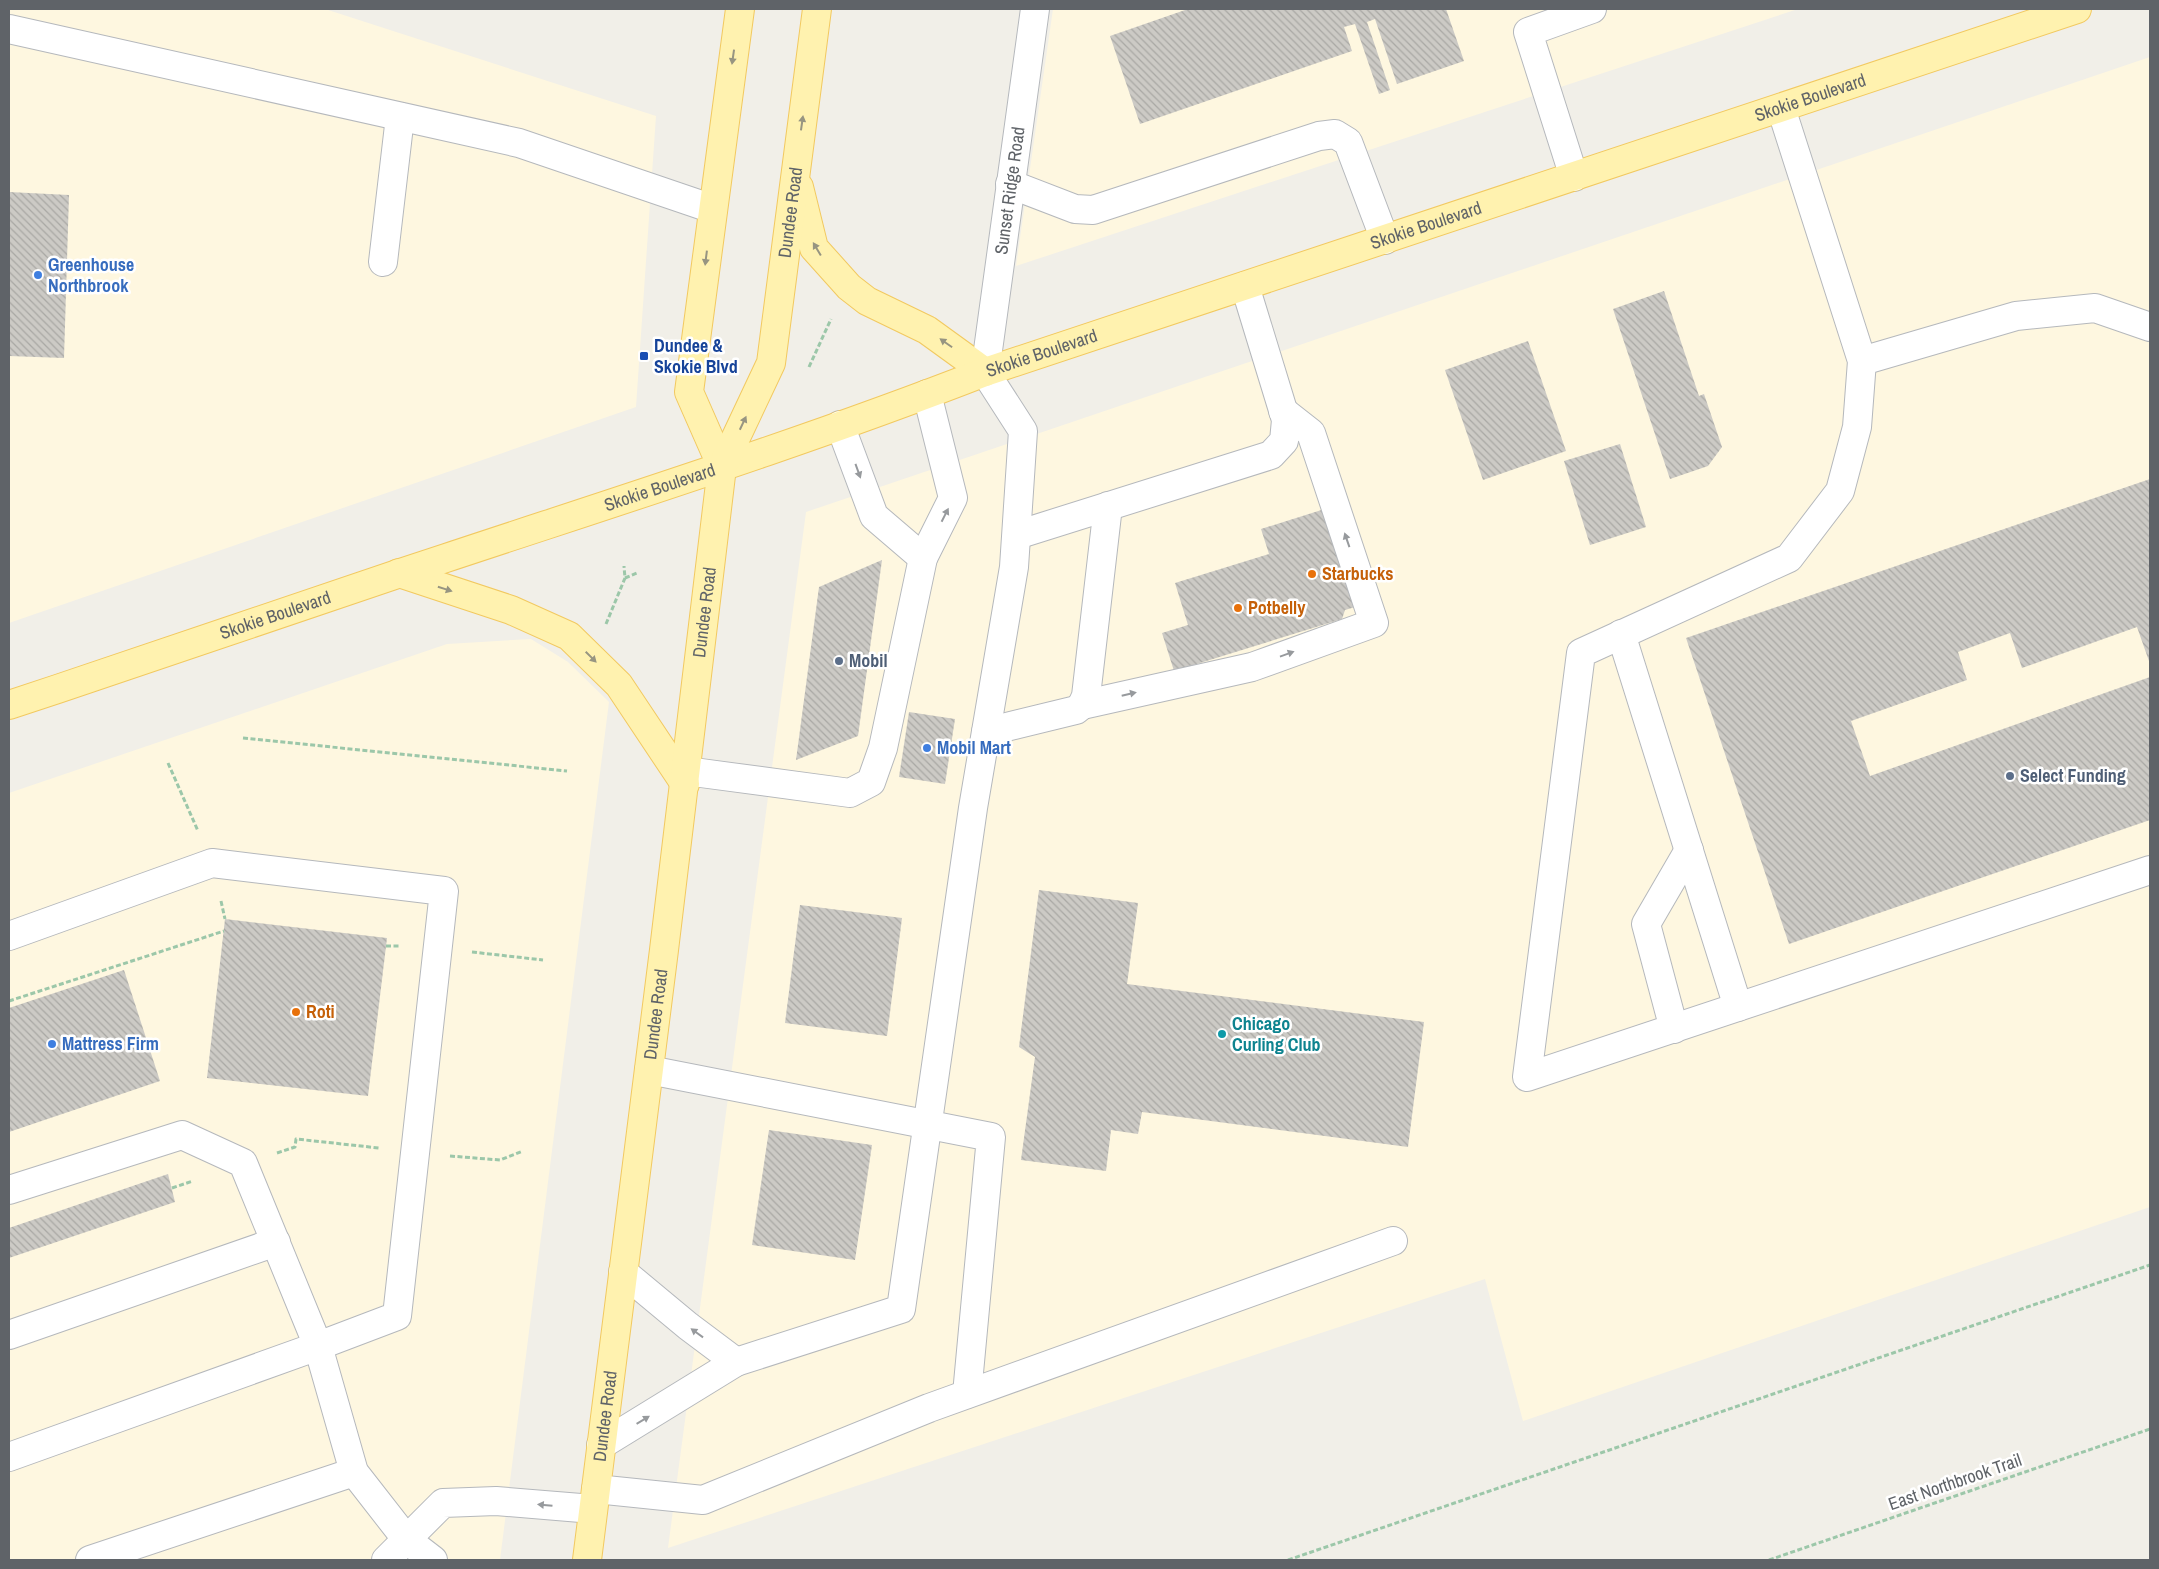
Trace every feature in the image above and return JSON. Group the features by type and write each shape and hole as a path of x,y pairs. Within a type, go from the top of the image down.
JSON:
{"main road":[{"path":"722,467 689,392 740,9"},
{"name":"Dundee Road","path":"587,1560 722,467 771,364 817,9"},
{"name":"Skokie Boulevard","path":"9,705 399,573 722,467 985,372 2077,9"},
{"path":"795,171 814,248 849,287 867,301 926,330 985,372"},
{"path":"399,573 511,610 569,636 619,684 685,778"}],"street":[{"name":"Sunset Ridge Road","path":"985,372 1036,9"},
{"path":"1574,177 1528,32 1592,9"},
{"path":"9,29 519,143 713,210"},
{"path":"1780,108 1862,361 1857,427 1840,490 1789,558 1581,653 1527,1077 2150,870"},
{"path":"382,262 400,117"},
{"path":"1010,184 1075,209 1093,210 1319,136 1335,134 1348,142 1385,240"},
{"path":"1017,535 1271,455 1284,441 1286,420 1245,286"},
{"path":"1862,361 2016,316 2095,308 2150,327"},
{"path":"601,1445 736,1362 902,1309 972,818 1014,566 1017,535 1023,431 985,372"},
{"path":"685,778 850,793 871,782 883,748 923,558 953,498 927,394"},
{"path":"1082,705 1252,667 1374,623 1311,433 1283,411"},
{"path":"840,425 874,516 923,558"},
{"path":"986,732 1076,710 1082,705 1086,696 1108,506"},
{"path":"1621,634 1738,1007"},
{"path":"1674,1029 1646,924 1689,850"},
{"path":"9,936 212,863 444,891 397,1316 9,1457"},
{"path":"649,1070 991,1137 967,1394"},
{"path":"9,1190 182,1135 243,1163 318,1346 354,1472 407,1540 433,1560"},
{"path":"386,1560 443,1503 595,1499 703,1500 929,1408 1393,1241"},
{"path":"9,1335 276,1242"},
{"path":"623,1272 688,1326 736,1362"},
{"path":"90,1560 354,1472"}],"path":[{"path":"810,367 833,314"},
{"path":"604,626 625,578 624,566"},
{"path":"625,578 637,574"},
{"path":"243,738 567,771"},
{"path":"9,1001 224,931"},
{"path":"172,1188 295,1147 296,1139 500,1160 523,1151"},
{"path":"1288,1560 2150,1265"},
{"name":"East Northbrook Trail","path":"1769,1560 2150,1429"}],"shaded area":[{"path":"9,9 325,9 656,116 636,407 9,623"},
{"path":"1053,9 1798,9 1016,266"},
{"path":"2150,57 2150,1207 1523,1421 1485,1279 668,1548 806,512"},
{"path":"531,639 568,662 609,702 500,1560 9,1560 9,793 447,644"}],"building":[{"path":"1188,9 1446,9 1464,61 1397,84 1375,19 1367,22 1390,90 1379,94 1355,24 1344,27 1352,51 1140,124 1110,36"},
{"name":"Greenhouse Northbrook","path":"9,192 69,195 64,358 9,356"},
{"path":"1664,291 1699,396 1704,394 1722,447 1708,466 1670,479 1613,309"},
{"path":"1528,341 1566,451 1483,480 1445,370"},
{"path":"1620,444 1646,527 1590,545 1564,461"},
{"path":"2150,479 2150,664 2137,627 2022,668 2010,633 1958,652 1967,680 1851,721 1870,776 2150,677 2150,820 1789,944 1686,638"},
{"path":"1331,507 1362,605 1345,610 1342,619 1174,671 1162,633 1188,625 1175,583 1269,554 1261,529"},
{"name":"Mobil","path":"882,560 858,736 796,760 819,587"},
{"name":"Mobil Mart","path":"909,712 955,719 945,784 899,777"},
{"name":"Chicago Curling Club","path":"1039,890 1138,903 1127,984 1424,1022 1408,1147 1142,1112 1138,1134 1111,1130 1106,1171 1021,1160 1035,1057 1019,1047"},
{"path":"800,905 902,918 887,1036 785,1023"},
{"name":"Roti","path":"225,919 387,938 368,1096 207,1078"},
{"path":"124,970 160,1081 9,1132 9,1008"},
{"path":"769,1130 872,1145 855,1260 752,1245"},
{"path":"168,1174 175,1202 9,1258 9,1228"}],"place":[{"name":"Greenhouse Northbrook","path":"38,275"},
{"name":"Dundee & Skokie Blvd","path":"644,356"},
{"name":"Starbucks","path":"1312,574"},
{"name":"Potbelly","path":"1238,608"},
{"name":"Mobil","path":"839,661"},
{"name":"Mobil Mart","path":"927,748"},
{"name":"Select Funding","path":"2010,776"},
{"name":"Roti","path":"296,1012"},
{"name":"Chicago Curling Club","path":"1222,1034"},
{"name":"Mattress Firm","path":"52,1044"}]}
